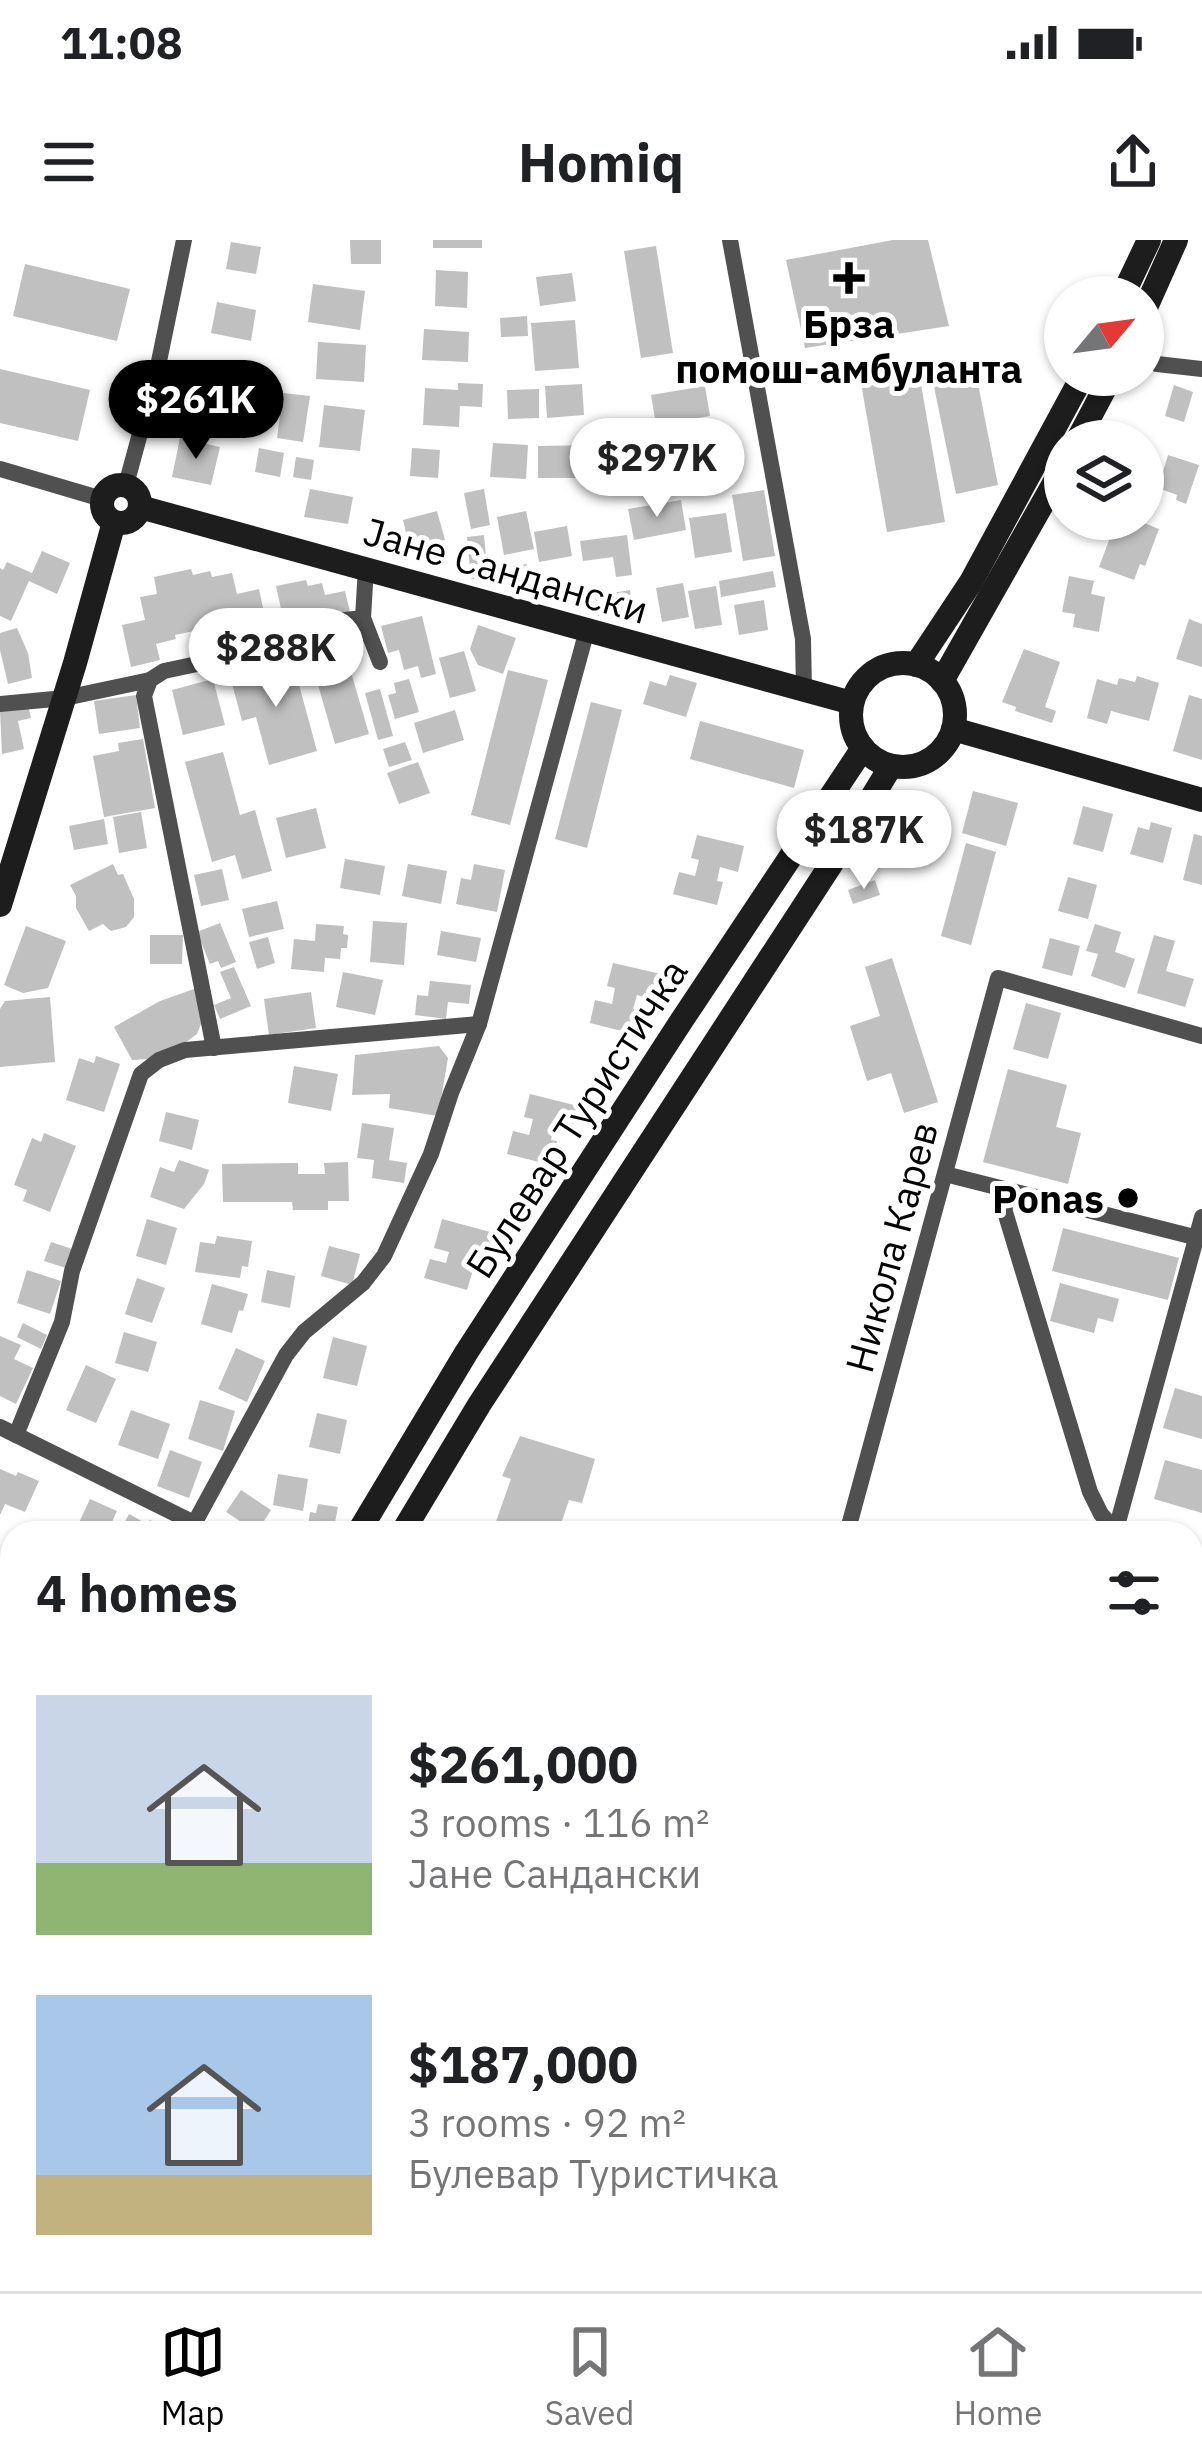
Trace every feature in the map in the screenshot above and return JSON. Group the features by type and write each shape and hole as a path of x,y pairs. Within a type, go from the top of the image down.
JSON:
{"main road":[{"path":"1132,276 1149,240"},
{"path":"1160,276 1176,240"},
{"path":"916,665 971,582 1072,396"},
{"path":"126,484 139,495 140,506 131,520 114,522 102,510 102,499 108,488 126,484"},
{"path":"943,681 1044,501"},
{"name":"Јане Сандански","path":"140,506 852,703"},
{"path":"0,905 114,522"},
{"path":"903,662 923,666 943,681 956,715 940,752 923,764 902,767 882,763 863,748 854,735 850,714 854,694 866,677 883,666 903,662"},
{"path":"952,728 1202,800"},
{"name":"Булевар Туристичка","path":"365,1521 466,1353 863,748"},
{"name":"Булевар Туристичка","path":"410,1521 491,1385 891,766"}],"street":[{"path":"126,484 157,371 184,240"},
{"path":"730,240 803,639 804,691"},
{"path":"1164,365 1202,369"},
{"path":"0,469 102,499"},
{"path":"366,567 363,618 380,662"},
{"path":"0,704 64,698 150,680 164,671 211,661 320,623 363,618"},
{"path":"196,1521 286,1355 304,1332 363,1283 384,1256 431,1154 479,1024 587,630"},
{"path":"150,680 143,696 214,1048"},
{"name":"Никола Карев","path":"850,1521 998,978 1202,1036"},
{"path":"179,1521 8,1431 62,1322 72,1271 141,1074 159,1060 185,1050 479,1024"},
{"path":"945,1174 1199,1239"},
{"path":"1004,1190 1005,1212 1090,1492 1107,1521"},
{"path":"1119,1521 1202,1217"}],"building":[{"path":"350,240 381,240 381,264 351,264"},
{"path":"433,240 482,240 482,248 433,248"},
{"path":"893,240 928,240 949,326 805,348 786,260"},
{"path":"231,242 261,247 256,274 226,269"},
{"path":"656,246 673,353 641,358 624,251"},
{"path":"25,264 130,289 117,341 13,316"},
{"path":"436,270 468,272 467,308 435,306"},
{"path":"572,273 576,301 540,306 536,277"},
{"path":"313,284 365,291 360,330 308,322"},
{"path":"217,302 256,310 251,341 211,333"},
{"path":"527,316 528,336 501,337 500,318"},
{"path":"575,320 579,368 535,371 531,323"},
{"path":"424,329 469,332 468,362 422,360"},
{"path":"318,342 366,345 364,382 316,379"},
{"path":"202,360 237,369 228,407 241,409 238,424 216,420 218,411 191,404"},
{"path":"0,369 90,390 78,441 0,423"},
{"path":"919,373 945,522 887,532 861,383"},
{"path":"976,374 998,485 956,494 933,382"},
{"path":"458,383 483,384 482,407 460,406 459,427 423,425 425,388 458,390"},
{"path":"582,384 584,415 547,418 545,386"},
{"path":"1174,385 1193,392 1184,422 1165,416"},
{"path":"705,386 710,416 656,425 651,395"},
{"path":"539,389 539,418 508,419 507,390"},
{"path":"283,393 310,396 303,442 277,438"},
{"path":"324,405 365,410 360,451 319,447"},
{"path":"180,438 220,447 211,485 172,477"},
{"path":"672,438 680,484 650,490 641,444"},
{"path":"493,443 528,445 526,479 490,477"},
{"path":"592,445 592,478 538,478 538,446"},
{"path":"259,448 284,453 280,477 255,472"},
{"path":"412,448 440,450 438,478 410,476"},
{"path":"1168,455 1199,465 1186,504 1164,490"},
{"path":"296,457 314,460 311,480 293,477"},
{"path":"310,489 353,497 348,524 304,517"},
{"path":"484,489 490,525 471,529 464,493"},
{"path":"764,490 775,556 743,561 732,495"},
{"path":"681,500 686,530 634,540 628,509"},
{"path":"437,511 445,540 410,549 403,520"},
{"path":"526,511 534,549 504,555 497,517"},
{"path":"726,513 732,552 695,558 689,518"},
{"path":"567,526 572,556 539,562 534,532"},
{"path":"484,535 488,578 471,579 467,537"},
{"path":"627,535 632,575 616,577 613,557 583,561 580,541"},
{"path":"1109,540 1155,540 1134,580 1099,567"},
{"path":"42,551 70,563 57,594 29,581 11,621 0,616 0,568 7,562 32,573"},
{"path":"527,564 530,590 514,592 511,566"},
{"path":"191,569 193,575 210,571 212,577 232,573 237,594 259,589 268,631 251,634 249,625 223,630 220,618 197,623 199,630 156,644 160,660 131,667 122,625 145,620 140,597 157,594 154,577"},
{"path":"773,571 776,587 721,597 719,581"},
{"path":"1069,576 1094,581 1091,594 1105,597 1099,632 1073,627 1075,614 1062,612"},
{"path":"306,580 308,586 322,583 325,595 345,591 350,612 285,627 276,586"},
{"path":"683,583 689,617 662,622 656,588"},
{"path":"716,586 722,625 695,629 688,591"},
{"path":"630,590 633,610 598,616 595,596"},
{"path":"764,600 768,630 739,635 734,605"},
{"path":"422,616 436,674 421,678 418,666 404,670 399,650 388,653 381,626"},
{"path":"1189,619 1202,624 1202,667 1176,659"},
{"path":"478,625 516,638 503,674 478,665 470,649"},
{"path":"17,628 32,678 8,684 0,633"},
{"path":"342,641 369,734 335,744 308,650"},
{"path":"1024,649 1060,662 1045,707 1056,711 1052,723 1002,702"},
{"path":"464,651 476,691 450,698 439,658"},
{"path":"282,661 295,670 317,751 269,765 256,717 242,721 230,676"},
{"path":"508,670 548,680 510,825 471,815"},
{"path":"670,675 697,683 686,717 643,704 650,681 666,686"},
{"path":"1137,676 1159,683 1149,721 1111,711 1107,724 1087,718 1097,679 1117,685 1119,678 1135,682"},
{"path":"213,679 225,725 183,735 172,690"},
{"path":"409,679 419,712 395,719 388,695 396,693 394,683"},
{"path":"380,689 393,736 378,740 365,693"},
{"path":"136,695 140,728 99,734 94,701"},
{"path":"1189,695 1202,699 1202,760 1173,751"},
{"path":"591,702 622,710 587,848 555,839"},
{"path":"28,705 31,718 18,721 24,749 2,754 0,711"},
{"path":"455,710 464,740 423,753 414,723"},
{"path":"700,721 804,750 794,788 690,759"},
{"path":"143,739 155,808 104,817 93,756 119,751 118,743"},
{"path":"405,742 412,760 389,767 383,749"},
{"path":"223,752 240,815 255,810 272,871 242,879 235,855 212,862 185,762"},
{"path":"418,762 430,793 399,804 387,773"},
{"path":"973,791 1018,803 1006,846 962,833"},
{"path":"1083,806 1113,814 1103,852 1073,844"},
{"path":"316,808 326,848 286,858 276,818"},
{"path":"141,812 147,848 119,853 113,817"},
{"path":"104,819 108,844 74,850 69,826"},
{"path":"1151,822 1172,828 1163,863 1130,854 1138,827 1149,830"},
{"path":"1194,834 1202,836 1202,885 1183,880"},
{"path":"697,835 744,846 738,872 720,867 717,881 723,882 717,905 673,894 679,872 695,876 699,860 691,858"},
{"path":"966,843 996,852 971,945 941,936"},
{"path":"345,859 385,866 380,895 340,888"},
{"path":"113,864 134,899 134,917 126,927 111,931 103,924 89,931 70,885"},
{"path":"408,864 447,871 441,904 402,896"},
{"path":"474,864 505,870 497,912 456,904 461,878 471,880"},
{"path":"222,869 229,900 201,906 194,875"},
{"path":"1068,877 1097,885 1088,919 1058,911"},
{"path":"875,880 880,895 853,904 848,890"},
{"path":"277,901 284,929 249,937 242,909"},
{"path":"373,921 407,923 404,965 370,962"},
{"path":"220,923 236,962 221,968 218,961 210,964 197,932"},
{"path":"316,924 344,926 347,948 341,948 340,959 325,958 324,972 291,969 294,939 315,941"},
{"path":"1095,924 1121,932 1115,952 1135,959 1125,988 1091,976 1098,954 1086,951"},
{"path":"26,926 66,941 48,988 23,993 4,985"},
{"path":"441,931 481,938 476,962 437,955"},
{"path":"150,935 183,935 182,964 150,964"},
{"path":"1154,935 1175,941 1166,971 1194,979 1185,1007 1137,993"},
{"path":"268,937 275,963 257,969 249,942"},
{"path":"1050,938 1080,946 1072,976 1042,968"},
{"path":"892,958 938,1102 904,1113 891,1073 867,1081 850,1026 880,1016 865,967"},
{"path":"613,963 661,974 654,1000 637,995 634,1034 590,1023 595,1000 612,1004 615,988 607,986"},
{"path":"234,967 251,1006 220,1019 214,1005 231,998 220,972"},
{"path":"343,972 383,980 375,1015 336,1007"},
{"path":"430,981 471,985 469,1004 448,1002 446,1019 415,1015 417,995 428,996"},
{"path":"197,988 201,1024 197,1034 150,1059 132,1060 114,1027 160,1001"},
{"path":"311,992 316,1028 269,1035 264,999"},
{"path":"50,997 55,1062 0,1067 0,1009 5,1001"},
{"path":"1026,1003 1061,1013 1048,1059 1013,1049"},
{"path":"439,1046 448,1058 438,1116 389,1108 390,1094 352,1095 355,1055"},
{"path":"96,1056 120,1064 104,1112 66,1100 79,1058 94,1063"},
{"path":"294,1066 338,1074 331,1111 288,1103"},
{"path":"1008,1069 1067,1085 1056,1127 1081,1133 1068,1184 983,1162"},
{"path":"530,1094 578,1106 572,1131 554,1126 551,1140 557,1141 551,1165 507,1154 513,1131 529,1135 533,1119 524,1117"},
{"path":"166,1112 199,1120 192,1150 159,1141"},
{"path":"362,1123 394,1128 389,1160 407,1163 404,1183 372,1178 374,1160 357,1158"},
{"path":"44,1133 76,1146 50,1212 23,1201 27,1190 14,1185 32,1138 41,1142"},
{"path":"179,1160 209,1170 184,1209 150,1197 160,1167 174,1172"},
{"path":"348,1162 349,1201 328,1201 328,1210 293,1210 292,1202 223,1202 222,1164 298,1163 298,1174 325,1174 324,1163"},
{"path":"147,1219 177,1228 166,1265 136,1256"},
{"path":"442,1219 494,1233 486,1263 476,1260 467,1290 424,1278 430,1259 446,1263 449,1252 434,1248"},
{"path":"1063,1228 1179,1258 1168,1300 1052,1271"},
{"path":"217,1236 252,1241 248,1267 242,1266 240,1278 195,1272 200,1242 215,1244"},
{"path":"51,1242 72,1249 66,1268 44,1261"},
{"path":"329,1246 360,1254 352,1285 321,1276"},
{"path":"27,1270 61,1281 50,1314 17,1303"},
{"path":"267,1270 295,1276 290,1308 261,1302"},
{"path":"137,1278 165,1288 152,1323 125,1314"},
{"path":"1060,1283 1119,1299 1113,1322 1098,1318 1094,1333 1050,1321"},
{"path":"212,1284 248,1294 232,1333 201,1324"},
{"path":"23,1323 47,1335 41,1349 17,1337"},
{"path":"124,1332 157,1342 148,1372 115,1363"},
{"path":"0,1336 21,1345 14,1359 33,1368 16,1404 0,1396"},
{"path":"333,1337 367,1346 357,1386 323,1378"},
{"path":"236,1348 265,1361 247,1402 218,1389"},
{"path":"86,1365 116,1379 96,1423 66,1410"},
{"path":"1175,1388 1202,1396 1202,1439 1163,1428"},
{"path":"200,1400 235,1411 223,1451 188,1439"},
{"path":"131,1410 170,1424 158,1459 118,1445"},
{"path":"317,1413 347,1420 340,1454 309,1447"},
{"path":"520,1436 595,1459 582,1503 569,1500 562,1521 496,1521 511,1479 502,1476"},
{"path":"170,1450 202,1462 189,1498 157,1486"},
{"path":"1165,1460 1202,1470 1202,1513 1154,1499"},
{"path":"0,1469 39,1481 25,1512 5,1504 0,1515"},
{"path":"278,1474 308,1479 303,1511 273,1505"},
{"path":"241,1490 271,1510 264,1521 240,1521 226,1512"},
{"path":"90,1499 117,1511 112,1521 80,1521"},
{"path":"318,1504 338,1507 335,1521 309,1521 310,1512 316,1513"}],"place":[{"name":"Брза помош-амбуланта","path":"849,278"},
{"name":"Ponas","path":"1128,1198"}]}
